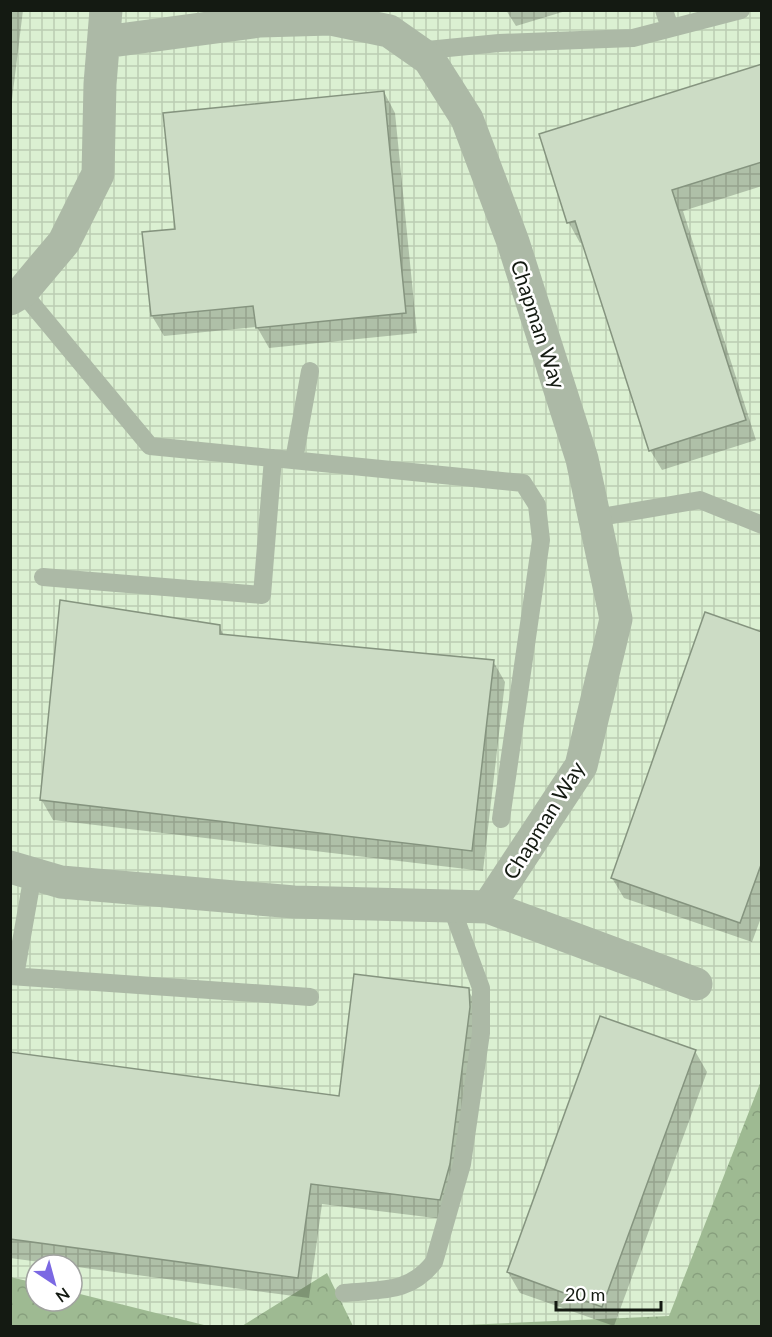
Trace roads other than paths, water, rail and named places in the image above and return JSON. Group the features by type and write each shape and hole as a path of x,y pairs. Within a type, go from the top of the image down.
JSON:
{"street":[{"path":"16,295 64,242 98,174 106,10"},
{"name":"Chapman Way","path":"104,42 260,21 359,18 388,31 429,59 468,119 513,242 579,447 616,619 581,766 488,907"},
{"path":"22,870 61,882 294,902 488,907 696,984"}],"lane":[{"path":"664,10 670,28"},
{"path":"417,51 500,43 633,38 741,10"},
{"path":"16,295 150,446 523,483 537,505 541,540 501,819"},
{"path":"294,460 310,371"},
{"path":"44,577 262,595 273,458"},
{"path":"595,518 700,500 762,525"},
{"path":"22,870 13,976 310,997"},
{"path":"344,1293 400,1287 416,1281 427,1271 434,1262 462,1164 481,1033 481,988 451,906"}]}
